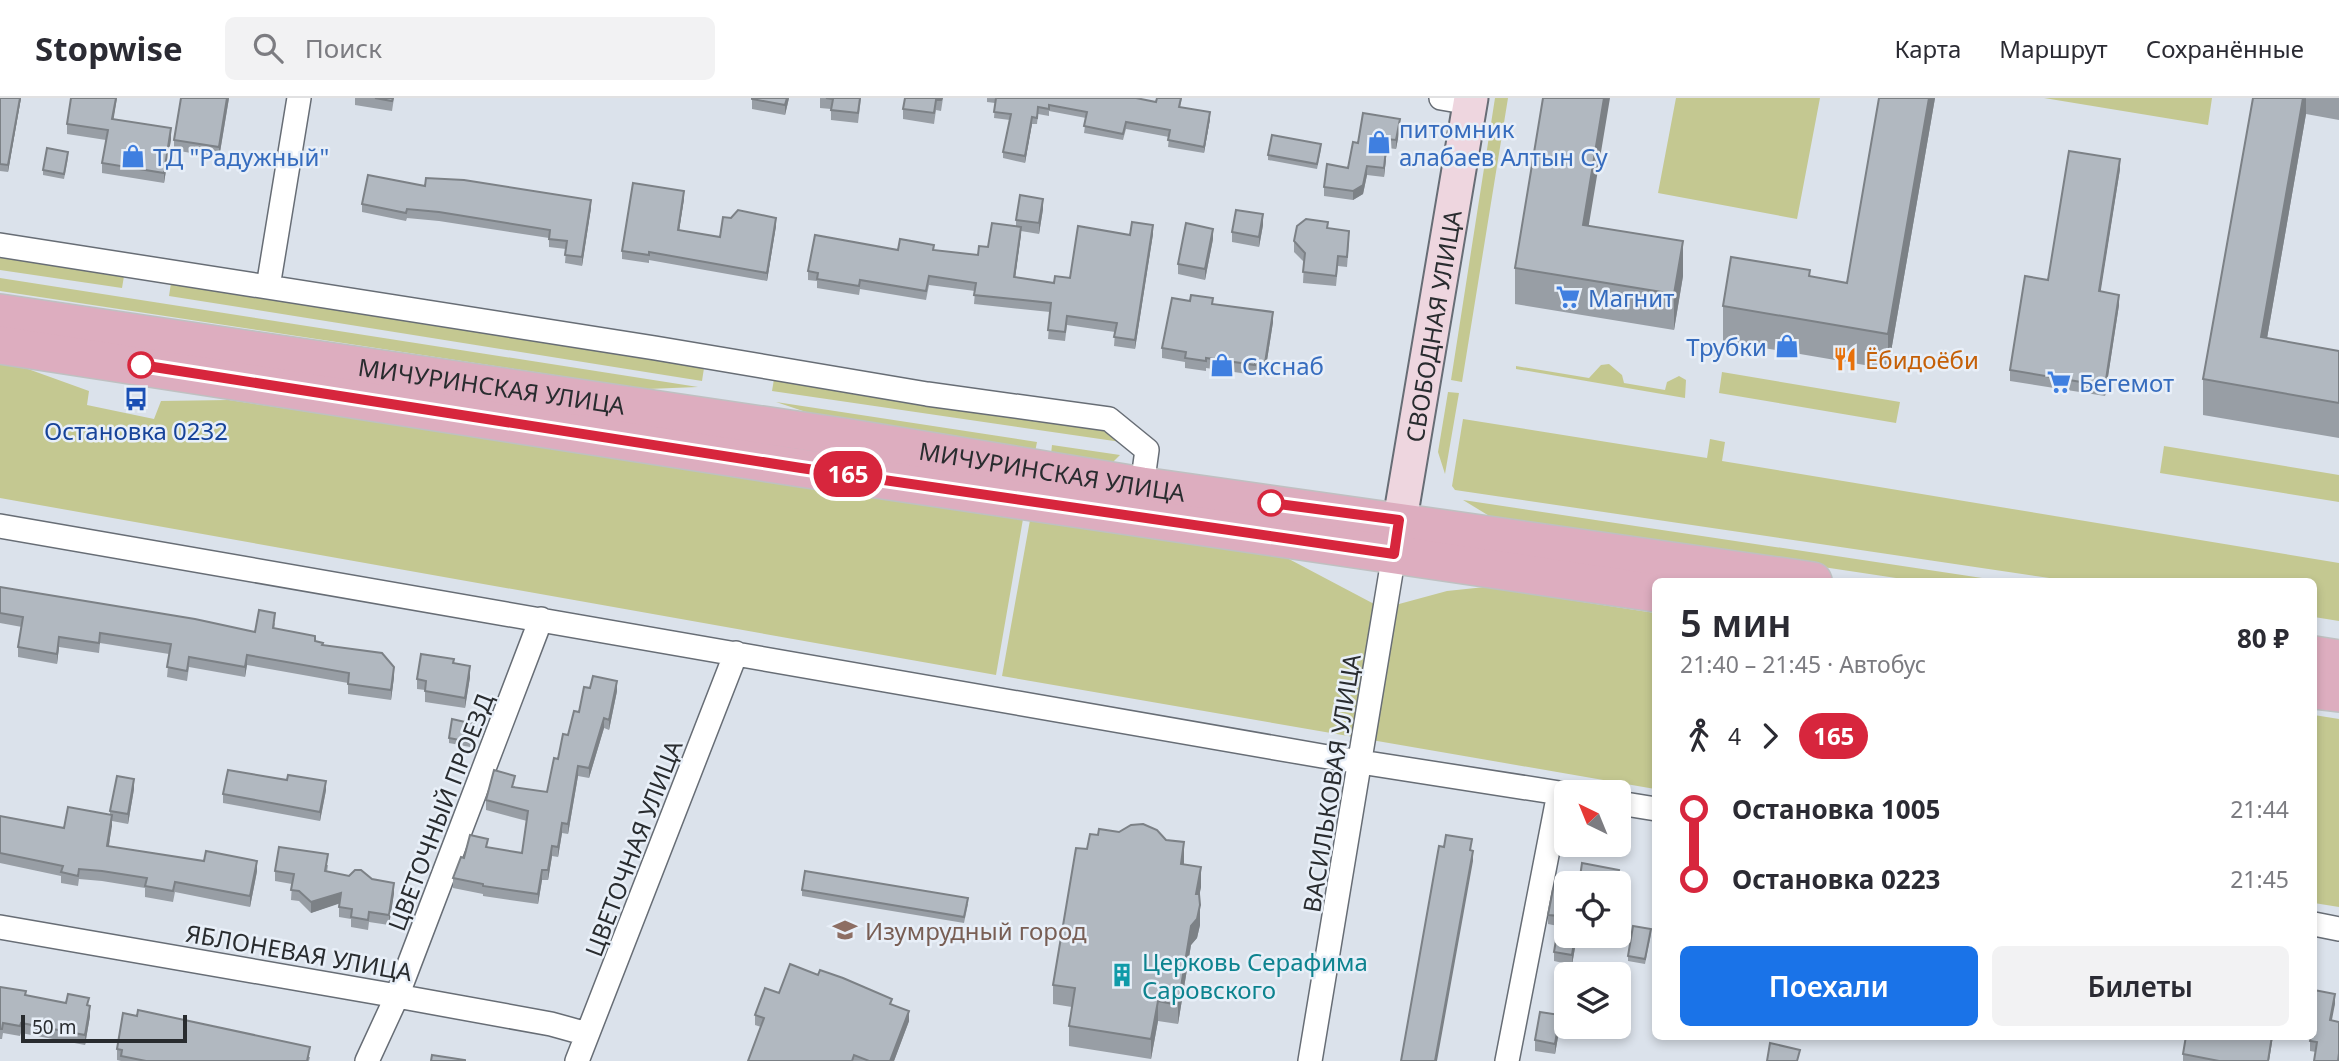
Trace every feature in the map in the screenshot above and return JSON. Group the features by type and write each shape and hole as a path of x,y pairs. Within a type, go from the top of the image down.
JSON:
{"main road":[{"name":"СВОБОДНАЯ УЛИЦА","path":"1397,537 1461,100"},
{"name":"МИЧУРИНСКАЯ УЛИЦА","path":"0,313 836,436 1142,486 1652,592"},
{"name":"МИЧУРИНСКАЯ УЛИЦА","path":"0,345 801,468 1397,537 1785,578"},
{"path":"2317,655 2339,659"},
{"path":"2317,690 2339,693"}],"street":[{"path":"268,287 299,98"},
{"path":"0,245 655,348 927,394 1109,419 1147,450 1142,486"},
{"path":"0,526 1362,762 1554,792"},
{"name":"ВАСИЛЬКОВАЯ УЛИЦА","path":"1310,1061 1362,762 1397,537"},
{"name":"ЦВЕТОЧНЫЙ ПРОЕЗД","path":"367,1061 397,996 541,619"},
{"name":"ЦВЕТОЧНАЯ УЛИЦА","path":"577,1061 736,653"},
{"path":"1631,805 1652,808"},
{"path":"1507,1061 1554,836"},
{"path":"2317,925 2339,929"},
{"name":"ЯБЛОНЕВАЯ УЛИЦА","path":"0,927 551,1024 587,1034"}],"green space":[{"path":"1495,98 1508,98 1462,382 1451,380"},
{"path":"1676,98 1820,98 1797,219 1658,193"},
{"path":"2044,98 2212,98 2208,125"},
{"path":"0,256 124,276 122,288 0,270"},
{"path":"0,278 698,387 647,389 0,291"},
{"path":"171,283 704,368 702,381 169,296"},
{"path":"0,364 28,369 89,391 87,405 154,419 161,401 229,400 1023,519 996,675 0,498"},
{"path":"1609,364 1622,375 1624,383 1665,390 1667,382 1679,376 1686,380 1685,398 1516,369 1516,366 1589,378 1601,365"},
{"path":"1722,372 1900,402 1896,423 1719,393"},
{"path":"774,379 1051,420 1109,432 1121,442 772,391"},
{"path":"1448,392 1459,393 1445,474 1438,452"},
{"path":"776,402 1037,442 1035,452 839,423"},
{"path":"1463,419 1707,458 1710,439 1725,442 1722,461 2339,563 2339,621 2317,617 2317,578 2050,578 1455,490 1452,486"},
{"path":"1052,445 1120,455 1112,463 1051,454"},
{"path":"2164,446 2339,475 2339,502 2160,473"},
{"path":"1463,500 1982,578 1896,578 1491,517"},
{"path":"1030,520 1287,558 1376,605 1399,604 1447,591 1485,587 1652,613 1652,788 1631,785 1631,780 1603,780 1002,676"},
{"path":"2317,715 2339,719 2339,907 2317,903"}],"building":[{"path":"0,98 20,98 8,165 0,164"},
{"path":"71,98 116,98 112,119 171,128 164,173 102,163 108,130 67,124"},
{"path":"181,98 227,98 219,147 174,140"},
{"path":"752,98 787,98 785,105"},
{"path":"826,98 860,98 858,113 831,110 833,99"},
{"path":"905,98 942,98 936,100 934,113 903,109"},
{"path":"996,98 1136,98 1156,102 1157,98 1181,98 1179,107 1210,112 1204,147 1168,140 1170,130 1126,122 1123,134 1084,126 1087,112 1049,105 1049,109 1038,107 1037,118 1032,117 1025,156 1003,152 1011,114 994,112"},
{"path":"1543,98 1604,98 1583,225 1683,241 1674,294 1515,268"},
{"path":"1879,98 1929,98 1888,334 1723,306 1731,257 1810,270 1809,276 1847,283"},
{"path":"2253,98 2303,98 2261,337 2339,351 2339,403 2203,379"},
{"path":"1363,113 1400,119 1396,140 1387,139 1384,168 1367,166 1363,185 1353,191 1324,187 1327,164 1348,168 1353,142 1358,143"},
{"path":"1272,135 1321,144 1317,164 1268,155"},
{"path":"47,148 68,152 64,174 43,170"},
{"path":"2069,151 2120,159 2099,291 2119,295 2105,386 2010,370 2025,276 2048,280"},
{"path":"368,175 425,186 426,178 464,180 591,200 582,257 565,255 567,241 549,239 550,230 439,212 407,209 406,213 362,204"},
{"path":"633,183 684,191 678,230 720,237 723,217 731,218 738,210 776,218 767,273 649,252 649,255 622,251"},
{"path":"1020,195 1043,199 1039,223 1016,220"},
{"path":"1236,210 1263,214 1259,237 1232,232"},
{"path":"1306,219 1328,222 1327,228 1349,231 1347,257 1338,256 1336,276 1303,272 1305,253 1294,241 1297,226"},
{"path":"1132,222 1153,225 1135,340 1114,337 1117,323 1067,316 1065,332 1048,330 1051,303 974,295 976,283 929,276 926,291 860,280 859,286 817,279 818,273 808,271 815,235 898,250 900,239 934,245 933,250 978,255 979,246 988,247 992,223 1021,227 1014,277 1054,283 1055,276 1070,278 1078,226 1130,235"},
{"path":"1186,223 1213,229 1205,269 1178,264"},
{"path":"1191,295 1213,298 1212,304 1273,312 1265,363 1255,362 1255,365 1185,358 1186,352 1162,348 1172,298 1190,301"},
{"path":"0,587 195,619 255,632 259,610 275,613 273,628 315,636 315,641 323,643 322,645 382,653 394,667 391,690 348,684 349,673 247,655 245,667 189,657 187,671 167,667 171,644 100,633 99,643 59,637 57,654 18,647 23,617 0,613"},
{"path":"421,654 454,659 453,663 470,666 465,698 425,691 426,681 417,679"},
{"path":"593,676 617,681 609,720 604,718 589,768 578,766 568,824 562,823 558,847 552,846 548,870 542,870 538,894 483,886 453,878 461,857 464,858 470,835 488,839 486,847 522,853 528,811 486,800 494,770 515,776 512,787 547,792 554,758 558,759 563,734 568,735 574,711 579,712 584,687 590,688"},
{"path":"452,719 474,724 470,742 449,738"},
{"path":"228,770 287,780 288,775 326,781 320,812 223,794"},
{"path":"117,776 134,779 128,814 110,811"},
{"path":"68,807 112,815 107,846 204,861 206,851 257,861 250,896 175,882 173,891 145,886 147,878 102,871 79,869 78,876 61,872 63,866 0,853 0,816 64,828"},
{"name":"Церковь Серафима Саровского","path":"1143,824 1157,830 1166,840 1184,842 1181,864 1201,867 1196,894 1199,894 1200,905 1197,919 1191,926 1178,1005 1158,1001 1151,1039 1069,1026 1075,988 1053,985 1076,848 1087,849 1090,834 1098,835 1099,829 1119,832 1131,825"},
{"path":"1446,835 1472,839 1470,850 1473,851 1435,1061 1401,1061 1439,846 1444,847"},
{"path":"279,847 328,854 325,871 349,876 355,870 361,870 372,879 394,883 389,915 369,912 368,920 351,917 352,909 339,907 341,893 311,902 299,891 291,890 294,874 275,871"},
{"path":"1582,863 1619,870 1619,871 1581,871"},
{"path":"805,871 968,898 964,917 802,890"},
{"path":"1553,889 1554,889 1554,916 1548,915"},
{"path":"1633,926 1651,929 1645,959 1628,956"},
{"path":"1555,948 1573,948 1572,955 1554,952"},
{"path":"790,964 818,975 820,970 843,978 892,999 890,1004 909,1011 890,1061 869,1061 854,1055 852,1061 748,1061 764,1018 755,1015 765,988 779,993"},
{"path":"0,987 26,991 25,995 66,1003 68,994 89,998 85,1035 21,1023 20,1026 3,1023 0,1029"},
{"path":"2317,991 2335,994 2330,1020 2339,1022 2338,1061 2314,1061 2317,1042 2310,1041 2317,1040"},
{"path":"138,1010 310,1047 307,1061 146,1061 121,1056 122,1050 117,1049 123,1013 137,1016"},
{"path":"1540,1012 1554,1014 1555,1044 1535,1040"},
{"path":"2185,1040 2271,1040 2268,1061 2219,1061 2183,1054"},
{"path":"1770,1043 1800,1050 1797,1061 1767,1061"},
{"path":"432,1055 465,1060 465,1061 431,1061"}],"bus line":[{"name":"165","path":"141,365 801,468 1394,554 1399,520 1271,503"}],"place":[{"name":"питомник алабаев Алтын Су","path":"1379,142"},
{"name":"ТД \"Радужный\"","path":"133,156"},
{"name":"Магнит","path":"1568,297"},
{"name":"Трубки","path":"1787,346"},
{"name":"Ёбидоёби","path":"1845,359"},
{"name":"Скснаб","path":"1222,365"},
{"name":"Бегемот","path":"2059,382"},
{"name":"Остановка 0232","path":"136,399"},
{"name":"Изумрудный город","path":"845,930"},
{"name":"Церковь Серафима Саровского","path":"1122,975"}]}
